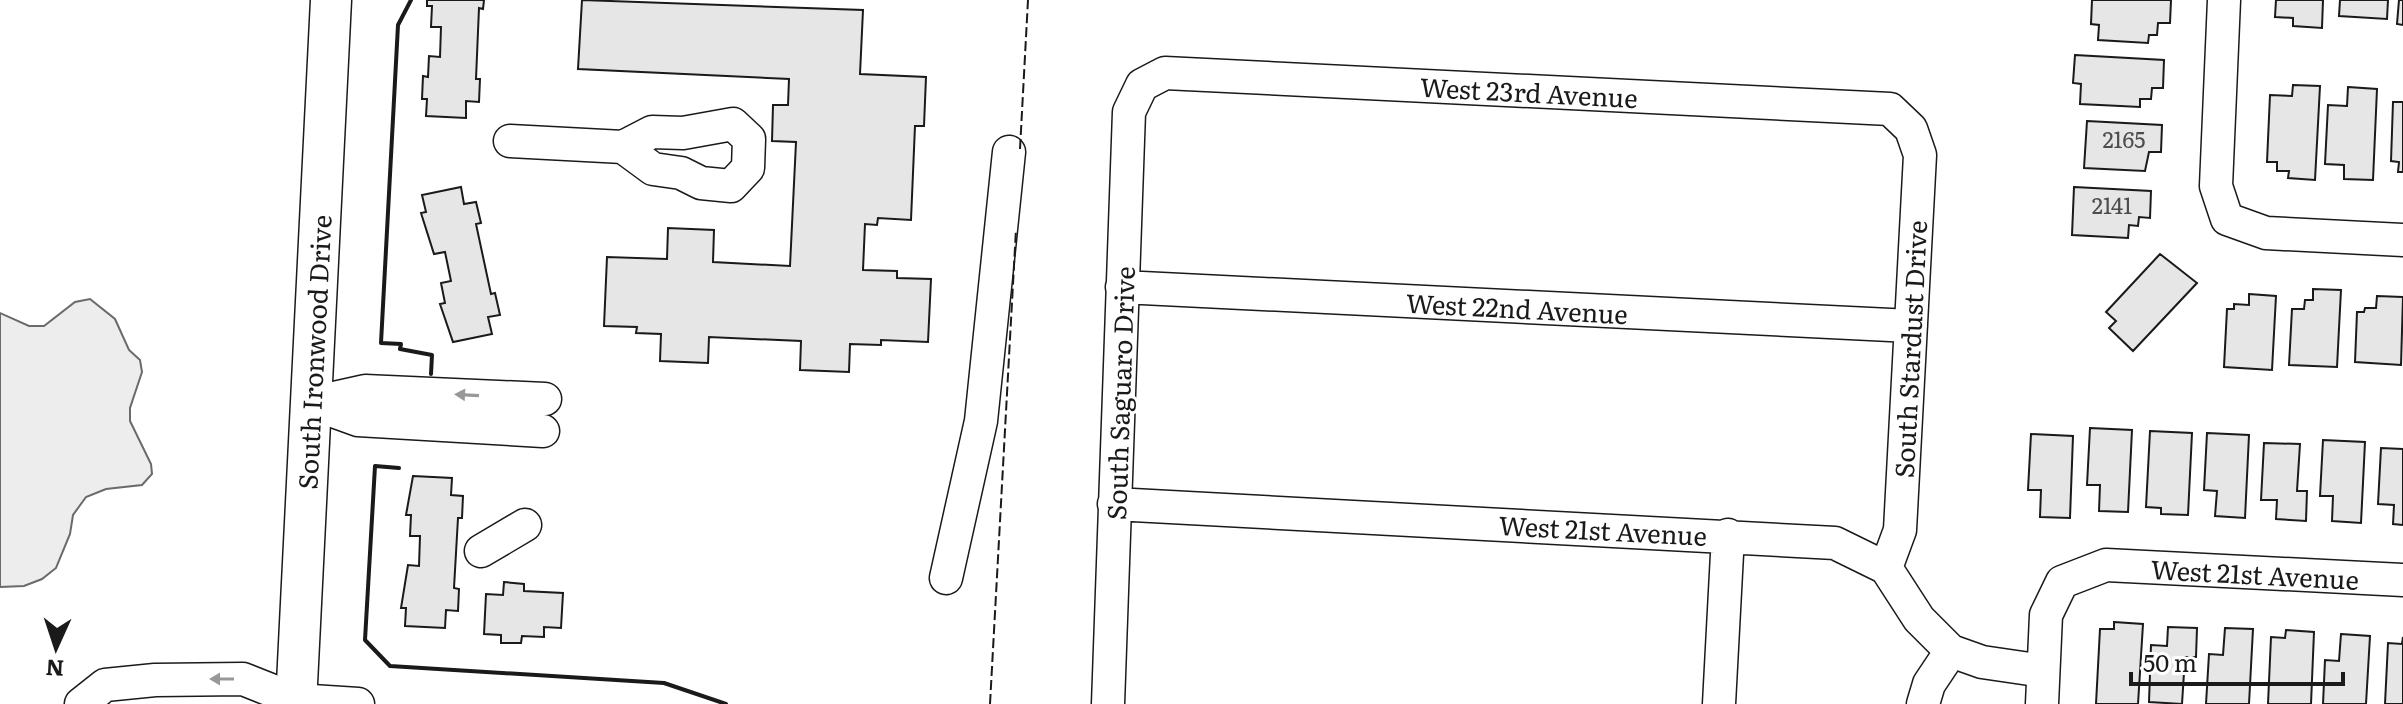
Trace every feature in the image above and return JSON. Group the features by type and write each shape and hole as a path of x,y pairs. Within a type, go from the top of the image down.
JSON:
{"main road":[{"name":"South Ironwood Drive","path":"292,703 331,0"}],"street":[{"path":"2224,0 2216,186 2227,219 2266,233 2403,240"},
{"name":"West 23rd Avenue","path":"1142,85 1165,73 1890,109 1911,129"},
{"name":"South Saguaro Drive","path":"1108,704 1129,112 1142,85"},
{"name":"South Stardust Drive","path":"1886,568 1900,530 1920,155 1911,129"},
{"path":"510,141 623,147"},
{"path":"946,578 981,421 1009,152"},
{"name":"West 22nd Avenue","path":"1122,287 1911,326"},
{"path":"311,403 365,391 545,399"},
{"path":"311,403 358,420 543,431"},
{"name":"West 21st Avenue","path":"1114,504 1835,543 1886,568"},
{"path":"481,551 525,525"},
{"path":"1719,704 1728,535"},
{"name":"West 21st Avenue","path":"2043,671 2046,615 2062,582 2106,565 2403,580"},
{"path":"1886,568 1919,619 1951,651 1982,662 2043,671 2042,704"},
{"path":"1923,704 1929,684 1951,651"},
{"path":"81,704 105,685 155,680 243,679 292,703 358,704"}],"shaded area":[{"path":"90,299 115,319 129,350 140,360 142,372 130,408 130,421 151,464 152,474 142,485 106,489 86,497 73,515 70,534 56,568 42,579 24,586 0,587 0,313 29,326 44,326 75,302"}],"building":[{"path":"427,0 484,0 483,9 479,8 476,79 480,79 479,102 466,101 466,118 426,116 427,99 422,99 423,76 428,77 429,56 440,57 441,27 431,27 432,6 427,6"},
{"path":"582,0 863,10 860,74 926,77 924,126 915,126 911,220 878,218 877,225 865,224 863,270 897,271 897,278 931,279 928,342 881,340 881,345 850,344 849,372 800,370 801,341 709,337 708,363 660,361 661,334 636,333 637,327 604,326 607,257 667,259 668,228 714,230 713,262 790,266 796,142 772,141 773,105 788,105 789,79 578,69"},
{"path":"2092,0 2171,0 2170,23 2158,23 2157,35 2149,35 2148,43 2098,40 2099,25 2091,24"},
{"path":"2276,0 2323,0 2322,28 2293,26 2293,18 2275,17"},
{"path":"2340,0 2388,0 2387,19 2339,16"},
{"path":"2399,0 2403,0 2403,25 2397,24"},
{"path":"2075,55 2164,60 2163,88 2152,88 2151,99 2140,99 2140,107 2080,104 2081,84 2073,83"},
{"path":"2293,85 2320,86 2315,180 2288,178 2289,171 2277,171 2277,162 2267,162 2270,95 2292,96"},
{"path":"2348,87 2377,89 2373,180 2344,179 2344,165 2325,164 2328,105 2347,106"},
{"path":"2393,102 2403,102 2403,172 2398,172 2399,162 2391,161"},
{"path":"2087,121 2162,125 2161,152 2149,152 2145,171 2084,168"},
{"path":"461,187 464,204 476,202 481,223 476,224 491,294 495,293 500,315 488,317 492,334 453,342 440,304 445,303 441,283 451,281 445,252 434,254 421,213 426,212 422,195"},
{"path":"2074,187 2151,191 2150,218 2139,217 2138,226 2129,225 2128,238 2072,235"},
{"path":"2160,254 2197,283 2133,351 2109,328 2116,321 2106,312"},
{"path":"2313,289 2341,290 2337,367 2289,365 2292,309 2304,309 2305,300 2313,300"},
{"path":"2249,294 2276,296 2272,370 2224,367 2227,309 2234,309 2234,304 2249,305"},
{"path":"2377,296 2403,297 2401,365 2355,362 2357,312 2376,308"},
{"path":"2090,428 2132,430 2128,512 2099,511 2100,485 2087,485"},
{"path":"2150,431 2192,433 2188,515 2161,514 2161,508 2146,507"},
{"path":"2207,433 2249,435 2245,518 2215,516 2217,491 2204,490"},
{"path":"2031,434 2073,436 2070,518 2040,517 2041,490 2028,490"},
{"path":"2323,440 2365,442 2361,523 2332,521 2333,496 2320,496"},
{"path":"2264,443 2300,444 2297,491 2307,491 2306,521 2276,519 2277,500 2261,500"},
{"path":"2381,448 2403,449 2403,525 2393,524 2394,505 2378,504"},
{"path":"413,476 452,478 451,495 463,496 462,518 458,518 454,588 459,589 458,611 446,610 445,628 405,626 406,608 401,608 408,565 419,566 420,536 410,536 411,515 406,515"},
{"path":"504,582 524,584 524,591 563,593 561,628 544,627 544,637 522,636 521,643 501,643 501,635 484,634 486,594 503,595"},
{"path":"2114,622 2143,624 2138,704 2096,704 2100,629 2114,629"},
{"path":"2168,627 2197,628 2196,657 2185,657 2182,704 2149,702 2151,645 2167,646"},
{"path":"2225,628 2253,629 2249,704 2206,704 2209,654 2223,655"},
{"path":"2286,630 2314,632 2311,704 2268,704 2271,637 2285,638"},
{"path":"2341,634 2370,636 2366,704 2323,704 2325,660 2339,661"},
{"path":"2403,637 2403,704 2385,704 2388,643 2402,644"}],"fence":[{"path":"1020,149 1028,0"},
{"path":"990,704 1016,229"}],"wall":[{"path":"411,0 398,25 381,343 401,344 400,349 432,355 431,374"},
{"path":"399,468 375,466 365,640 390,666 664,683 726,704"}]}
